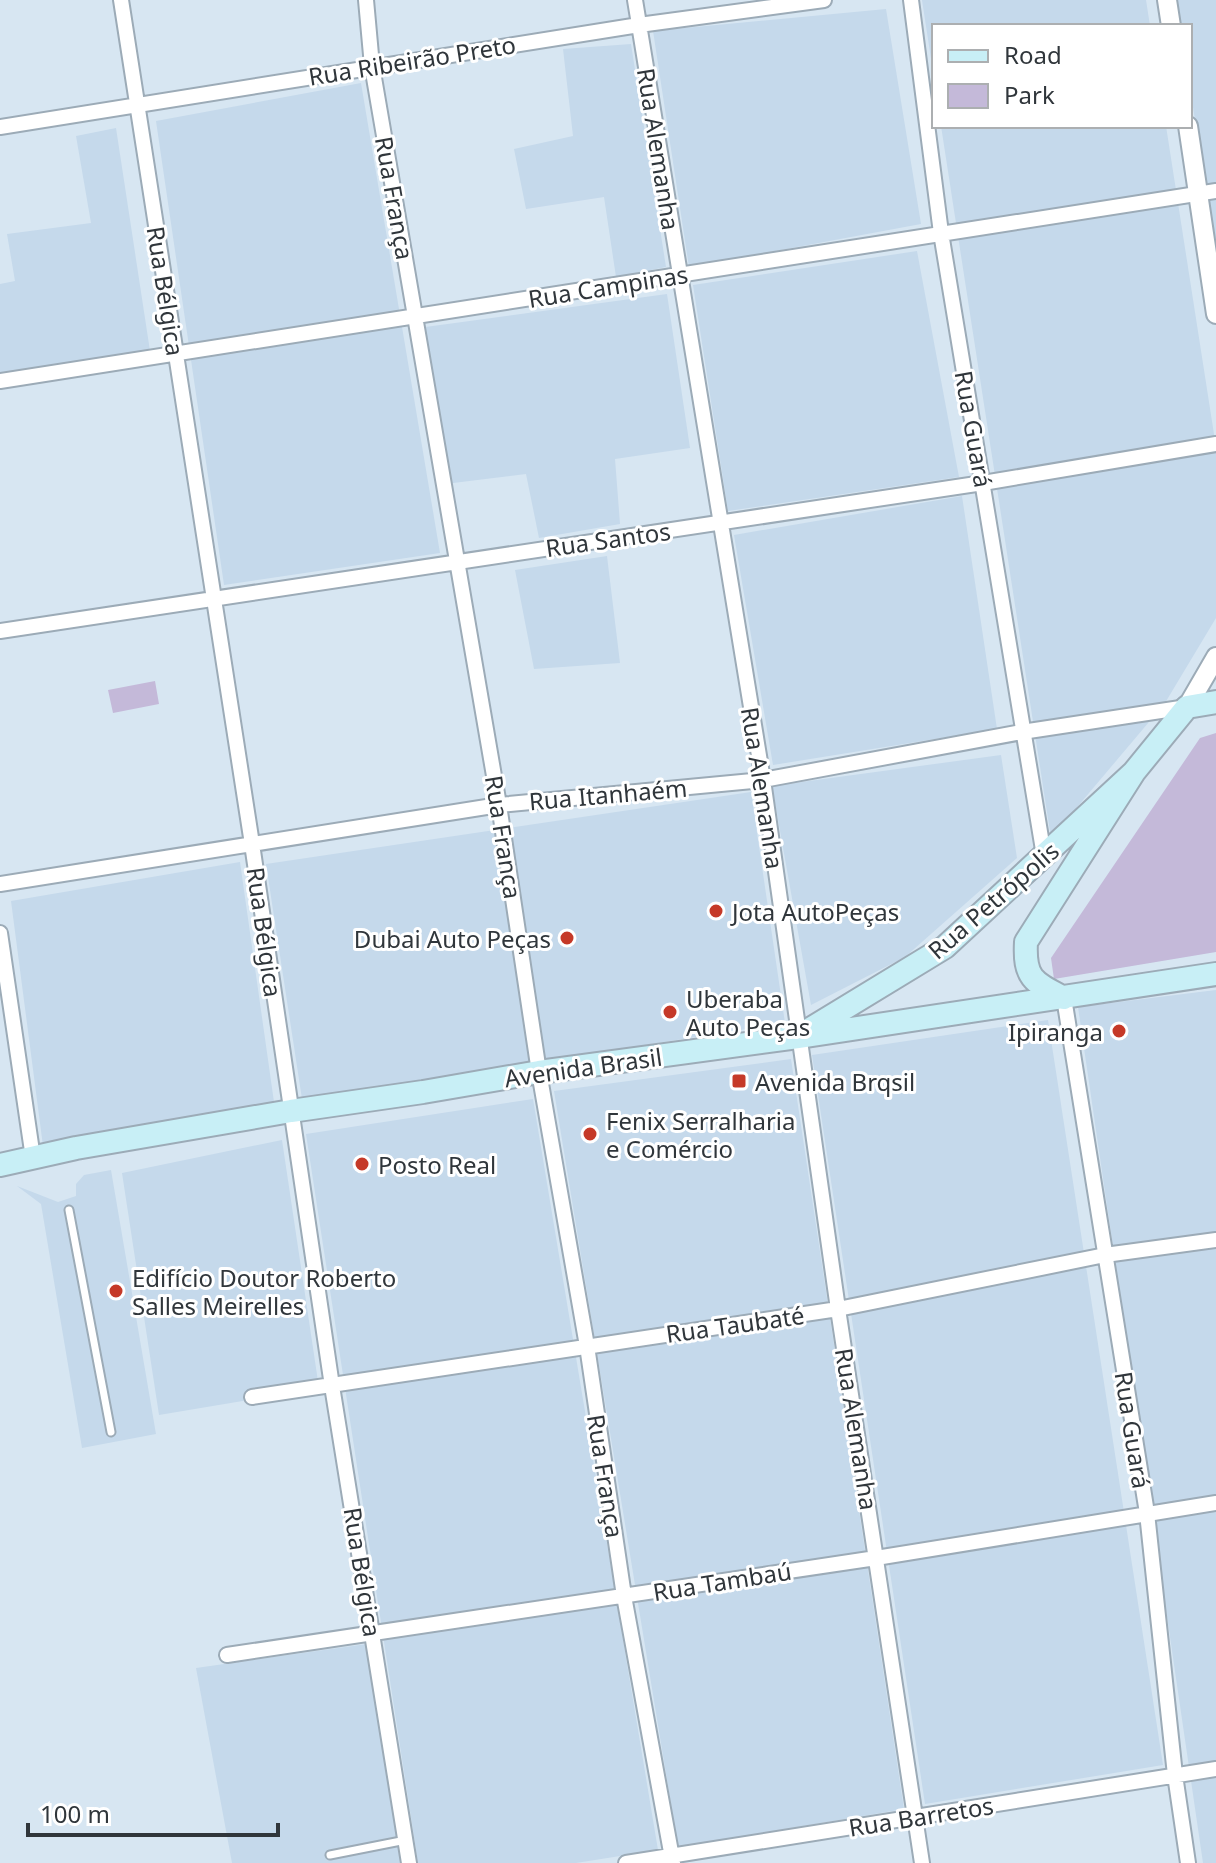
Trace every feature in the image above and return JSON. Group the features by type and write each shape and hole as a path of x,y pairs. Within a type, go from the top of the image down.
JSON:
{"main road":[{"name":"Rua Itanhaém","path":"1187,707 1216,702"},
{"name":"Rua Petrópolis","path":"1064,998 1036,984 1025,966 1026,942 1134,772 1187,707"},
{"name":"Rua Petrópolis","path":"798,1037 945,947 1134,772"},
{"name":"Avenida Brasil","path":"0,1165 291,1111 539,1072 798,1037 1216,974"}],"street":[{"name":"Rua Bélgica","path":"121,0 252,844 332,1386 409,1863"},
{"name":"Rua França","path":"366,0 372,66 499,805 539,1072 587,1346 624,1596 672,1859"},
{"name":"Rua Alemanha","path":"635,0 763,780 798,1037 922,1863"},
{"name":"Rua Ribeirão Preto","path":"0,127 372,66 824,0"},
{"name":"Rua Guará","path":"911,0 941,233 1044,856"},
{"path":"1167,0 1171,24"},
{"path":"1189,128 1208,192 1216,314"},
{"name":"Rua Campinas","path":"0,381 1208,192"},
{"name":"Rua Santos","path":"0,631 983,483 1216,444"},
{"name":"Rua Petrópolis","path":"1187,707 1216,657"},
{"name":"Rua Itanhaém","path":"0,884 499,805 763,780 1022,732 1187,707"},
{"path":"0,933 33,1158"},
{"name":"Rua Guará","path":"1064,998 1147,1513 1175,1775 1188,1863"},
{"name":"Rua Taubaté","path":"252,1397 838,1309 1105,1255 1216,1240"},
{"name":"Rua Tambaú","path":"227,1655 876,1558 1216,1503"},
{"name":"Rua Barretos","path":"626,1863 672,1859 1216,1769"}],"lane":[{"path":"69,1210 111,1432"},
{"path":"330,1855 406,1840"}],"shaded area":[{"path":"922,0 1146,0 1150,24 932,24 932,65"},
{"path":"1176,0 1216,0 1216,254 1192,101 1192,24 1180,24"},
{"path":"886,9 921,224 689,267 653,31"},
{"path":"631,44 666,267 616,277 604,197 526,209 514,149 573,136 563,49"},
{"path":"361,83 440,553 224,585 156,121"},
{"path":"116,128 150,351 0,376 0,284 15,281 7,234 91,223 76,136"},
{"path":"941,128 1166,128 1216,447 1216,618 1165,703 1051,838"},
{"path":"917,251 959,477 728,511 693,285"},
{"path":"667,294 690,448 615,459 620,524 539,538 526,474 445,484 418,328"},
{"path":"962,496 997,729 773,765 734,535"},
{"path":"607,556 620,663 534,669 515,570"},
{"path":"1001,755 1017,858 905,957 811,1005 772,786"},
{"path":"751,792 785,1023 302,1099 266,864"},
{"path":"240,862 274,1102 43,1146 11,901"},
{"path":"1216,990 1216,1863 1203,1863 1078,1007"},
{"path":"1048,1020 1163,1765 925,1804 812,1055"},
{"path":"791,1059 904,1809 678,1847 554,1091"},
{"path":"533,1099 658,1850 576,1863 418,1863 306,1134"},
{"path":"282,1140 319,1388 159,1415 122,1173"},
{"path":"111,1170 156,1434 82,1448 41,1204 17,1186 58,1202 76,1196 76,1184 84,1175"},
{"path":"367,1644 401,1863 232,1863 196,1668"}],"green space":[{"path":"155,681 159,704 113,713 108,690"},
{"path":"1216,733 1216,952 1054,979 1051,958 1200,738"}],"place":[{"name":"Jota AutoPeças","path":"716,911"},
{"name":"Dubai Auto Peças","path":"567,938"},
{"name":"Uberaba Auto Peças","path":"670,1012"},
{"name":"Ipiranga","path":"1119,1031"},
{"name":"Avenida Brqsil","path":"739,1081"},
{"name":"Fenix Serralharia e Comércio","path":"590,1134"},
{"name":"Posto Real","path":"362,1164"},
{"name":"Edifício Doutor Roberto Salles Meirelles","path":"116,1291"}]}
